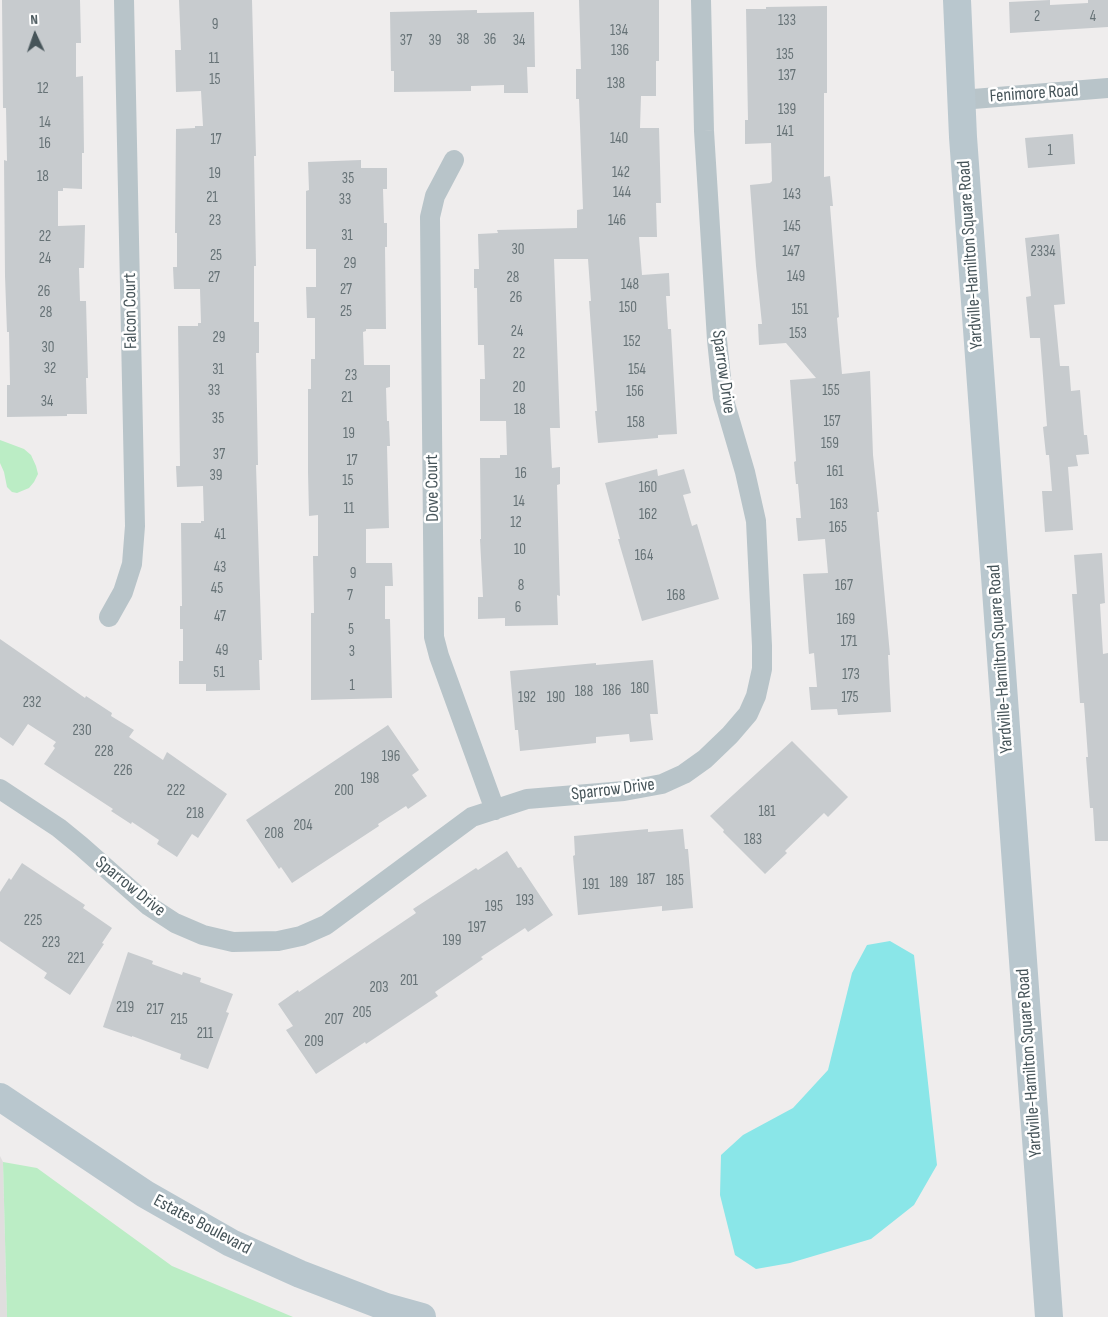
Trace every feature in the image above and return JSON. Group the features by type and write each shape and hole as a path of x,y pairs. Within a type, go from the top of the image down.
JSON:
{"street":[{"name":"Falcon Court","path":"109,617 123,592 132,564 135,526 124,0"},
{"name":"Sparrow Drive","path":"0,789 59,828 149,906 175,923 203,935 233,942 278,941 301,936 326,925 472,817 527,799 624,792 662,784 684,774 705,759 730,735 748,714 756,696 762,669 756,521 745,472 723,397 717,340 704,130 701,0"},
{"name":"Yardville-Hamilton Square Road","path":"957,0 961,100 1049,1317"},
{"name":"Fenimore Road","path":"961,100 1108,88"},
{"name":"Dove Court","path":"454,160 435,196 430,217 434,637 439,656 495,810"},
{"name":"Estates Boulevard","path":"0,1097 145,1194 230,1243 300,1274 386,1307 422,1317"}],"shaded area":[{"path":"0,1156 3,1162 7,1317 0,1317"}],"green space":[{"path":"0,440 24,449 31,455 38,474 29,488 17,493 12,492 7,487 0,463"},
{"path":"3,1162 37,1168 172,1266 293,1317 7,1317"}],"water":[{"path":"890,941 914,955 937,1165 914,1205 871,1239 790,1263 756,1269 735,1255 720,1195 721,1155 743,1135 793,1108 828,1070 852,973 867,945"}],"building":[{"path":"2,0 80,0 81,43 76,43 76,77 83,76 84,153 82,153 82,189 63,188 63,191 58,191 58,226 85,225 84,268 79,268 80,301 86,301 87,414 7,417 7,385 10,385 5,276 4,160 7,161 6,108 3,108"},
{"path":"179,0 252,0 256,156 254,156 256,266 254,266 254,322 259,322 259,353 256,353 258,465 256,465 262,660 259,660 260,690 206,691 206,684 179,684 179,661 183,661 183,629 180,629 180,606 182,606 181,523 201,523 201,521 204,521 203,486 177,487 176,466 180,466 178,326 198,326 198,323 201,323 200,289 174,289 173,267 177,267 177,233 175,233 176,129 203,126 201,91 176,92 175,50 181,50"},
{"path":"579,0 659,0 659,61 656,61 656,96 641,96 640,128 659,128 661,203 656,203 657,237 639,237 642,275 669,273 670,296 666,296 668,329 671,329 677,434 658,435 658,438 598,443 588,259 554,259 560,428 550,428 552,468 560,467 560,484 557,485 560,596 557,595 558,625 505,626 505,618 478,619 478,597 483,597 480,539 480,458 500,458 500,455 507,455 506,421 480,421 480,379 485,379 484,345 478,345 477,288 474,288 474,269 479,269 478,234 498,233 497,230 577,228 577,210 583,209 579,99 576,99 576,69 581,69"},
{"path":"1050,0 1050,5 1088,3 1088,0 1108,0 1108,27 1010,33 1009,2"},
{"path":"827,6 827,93 824,93 824,177 830,176 833,206 830,206 842,374 870,371 873,455 879,512 877,512 890,655 888,655 891,712 838,715 837,709 811,710 809,687 817,687 814,653 809,654 803,574 828,573 825,539 798,541 796,518 801,518 794,462 796,461 790,380 816,378 786,343 759,345 758,324 762,324 750,185 770,183 772,181 771,143 745,144 745,120 748,120 746,9"},
{"path":"477,10 477,13 534,12 535,67 527,67 528,93 504,93 504,85 471,86 471,91 394,92 394,71 391,71 390,12"},
{"path":"1073,134 1075,164 1028,168 1025,138"},
{"path":"361,160 361,168 387,168 387,189 383,189 384,223 387,223 387,247 385,247 386,329 366,329 363,332 364,365 390,365 390,387 386,388 390,446 387,446 389,528 366,529 366,563 392,563 393,586 385,586 385,619 390,619 392,698 311,700 311,613 314,613 313,556 318,556 318,515 309,516 308,389 311,389 311,359 315,359 315,318 307,318 306,287 316,287 316,249 306,249 306,191 309,190 308,162"},
{"path":"1059,234 1065,304 1054,305 1060,366 1069,366 1071,391 1080,390 1084,435 1087,435 1089,454 1076,455 1078,466 1068,467 1073,530 1045,532 1042,491 1052,491 1049,455 1046,455 1043,427 1047,426 1040,338 1030,338 1026,297 1031,296 1025,238"},
{"path":"657,469 658,476 684,469 691,493 683,495 692,526 697,524 719,599 642,621 618,539 620,539 605,483"},
{"path":"1102,553 1105,603 1100,604 1103,654 1108,653 1108,841 1095,841 1093,808 1090,808 1084,703 1080,703 1072,594 1077,594 1074,555"},
{"path":"0,639 85,698 86,696 112,713 111,716 134,730 129,737 163,760 167,752 227,794 198,838 192,834 177,857 157,844 159,840 111,811 113,809 44,764 55,748 53,746 56,742 28,724 13,746 0,737"},
{"path":"653,660 658,714 650,714 653,740 630,742 629,734 596,737 596,743 520,751 518,730 515,730 510,671"},
{"path":"388,725 419,770 412,775 427,796 408,809 406,806 378,824 379,826 292,883 281,867 279,869 246,820"},
{"path":"792,741 848,797 828,817 824,813 785,851 787,853 765,874 723,832 724,830 710,816"},
{"path":"648,829 648,832 683,829 685,849 688,849 693,908 662,911 662,906 578,915 573,856 575,855 574,836"},
{"path":"507,851 518,868 521,867 553,915 528,932 525,928 481,957 483,959 435,992 438,996 366,1044 365,1042 316,1074 286,1030 293,1026 278,1004 298,990 299,992 416,913 413,909 476,868 478,870"},
{"path":"22,863 85,905 83,908 112,928 102,943 104,944 70,995 44,978 47,973 0,941 0,892 9,878 11,880"},
{"path":"128,952 153,961 152,964 182,975 183,972 201,978 200,982 233,994 226,1012 229,1013 208,1069 180,1059 181,1054 103,1027"}]}
